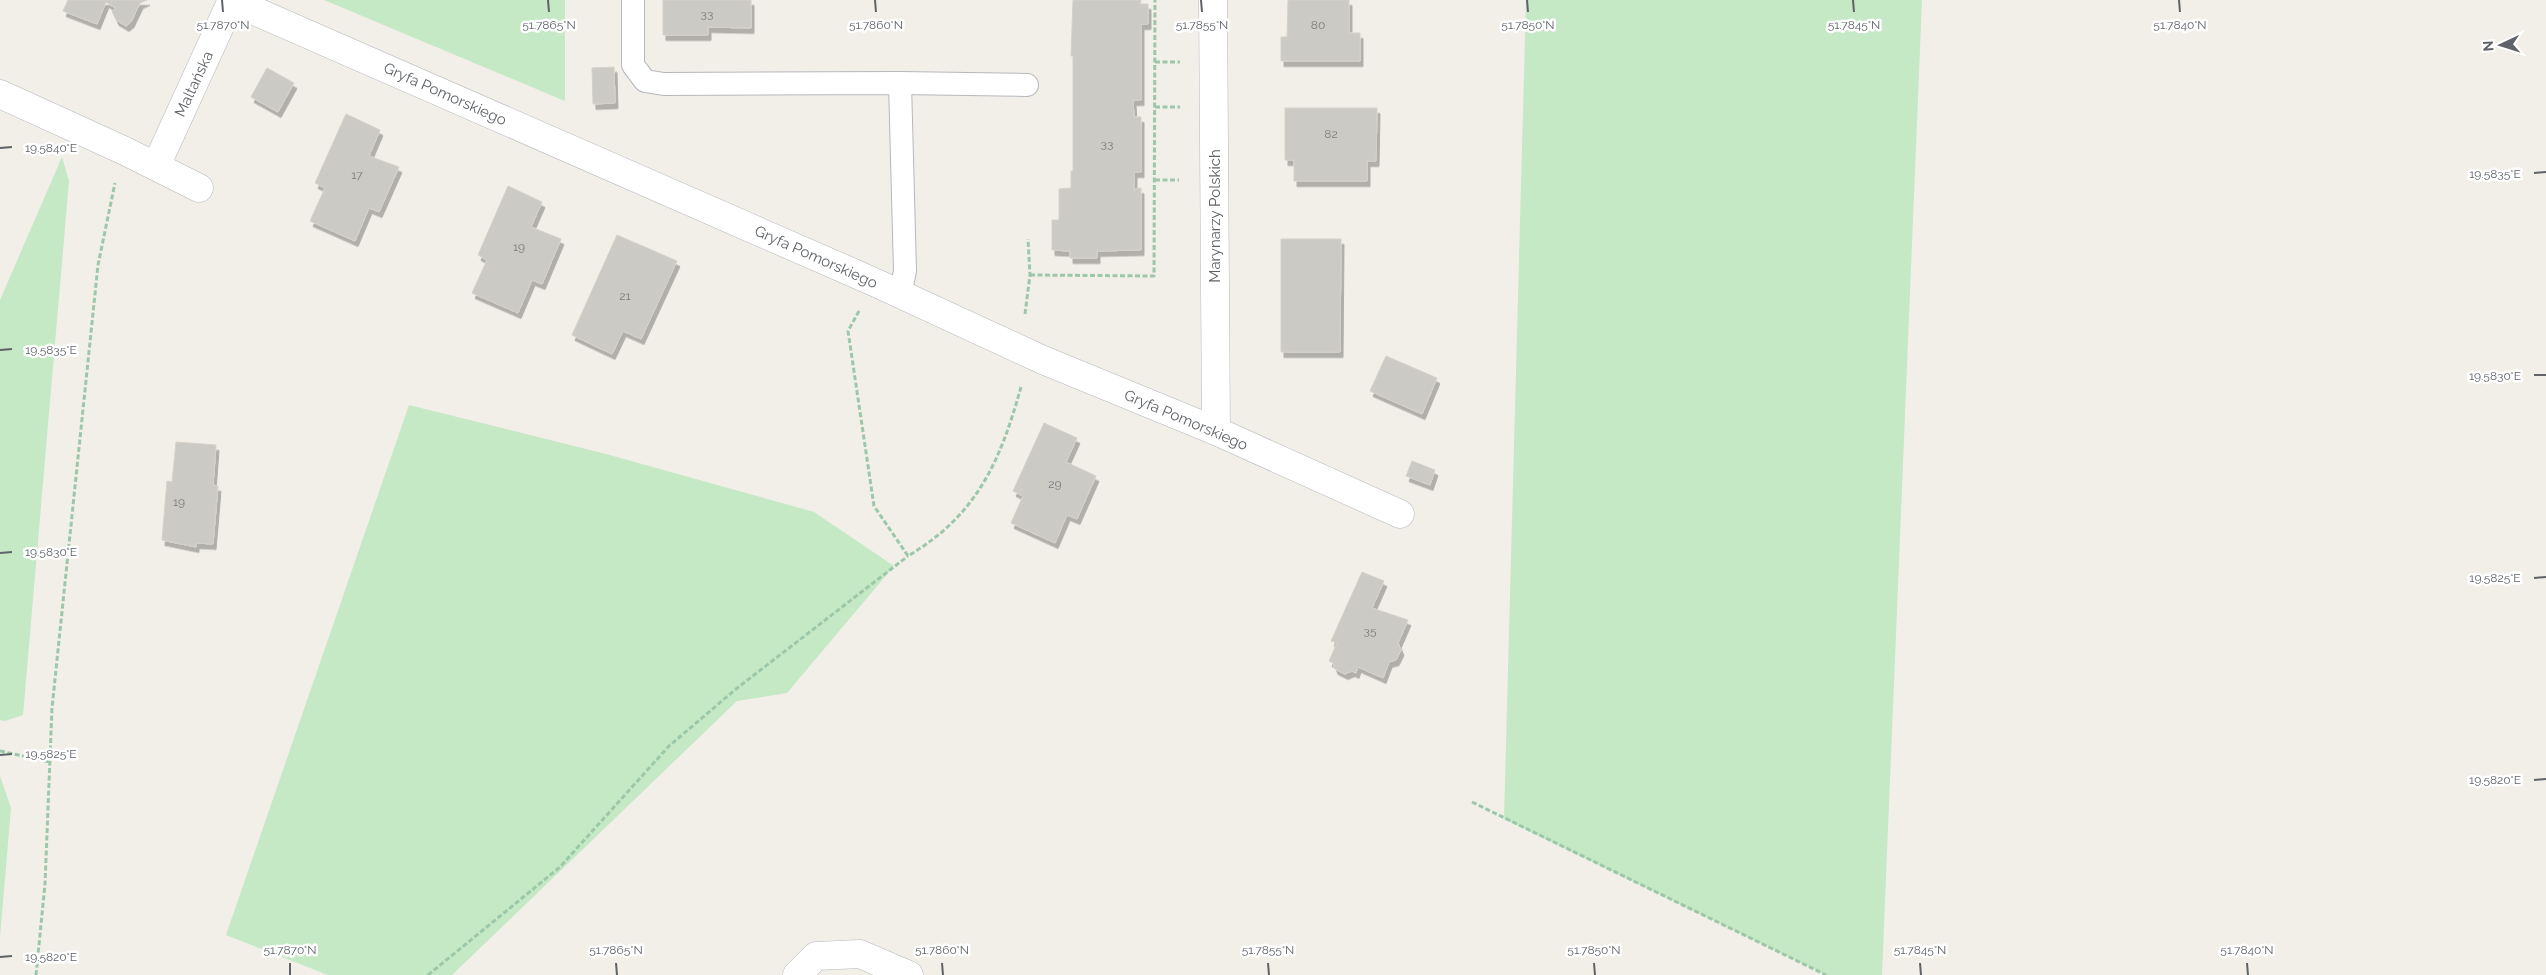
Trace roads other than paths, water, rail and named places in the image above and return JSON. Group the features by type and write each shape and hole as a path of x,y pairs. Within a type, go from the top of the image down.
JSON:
{"street":[{"name":"Marynarzy Polskich","path":"1213,0 1216,431"},
{"name":"Gryfa Pomorskiego","path":"232,1 874,282 1030,354 1216,431 1400,514"},
{"name":"Maltańska","path":"156,166 232,1"},
{"path":"0,94 125,151 199,188"},
{"path":"797,975 816,956 860,954 909,975"}],"lane":[{"path":"633,0 633,65 645,81 664,84 900,83 1027,85"},
{"path":"900,83 905,271 900,295"}]}
